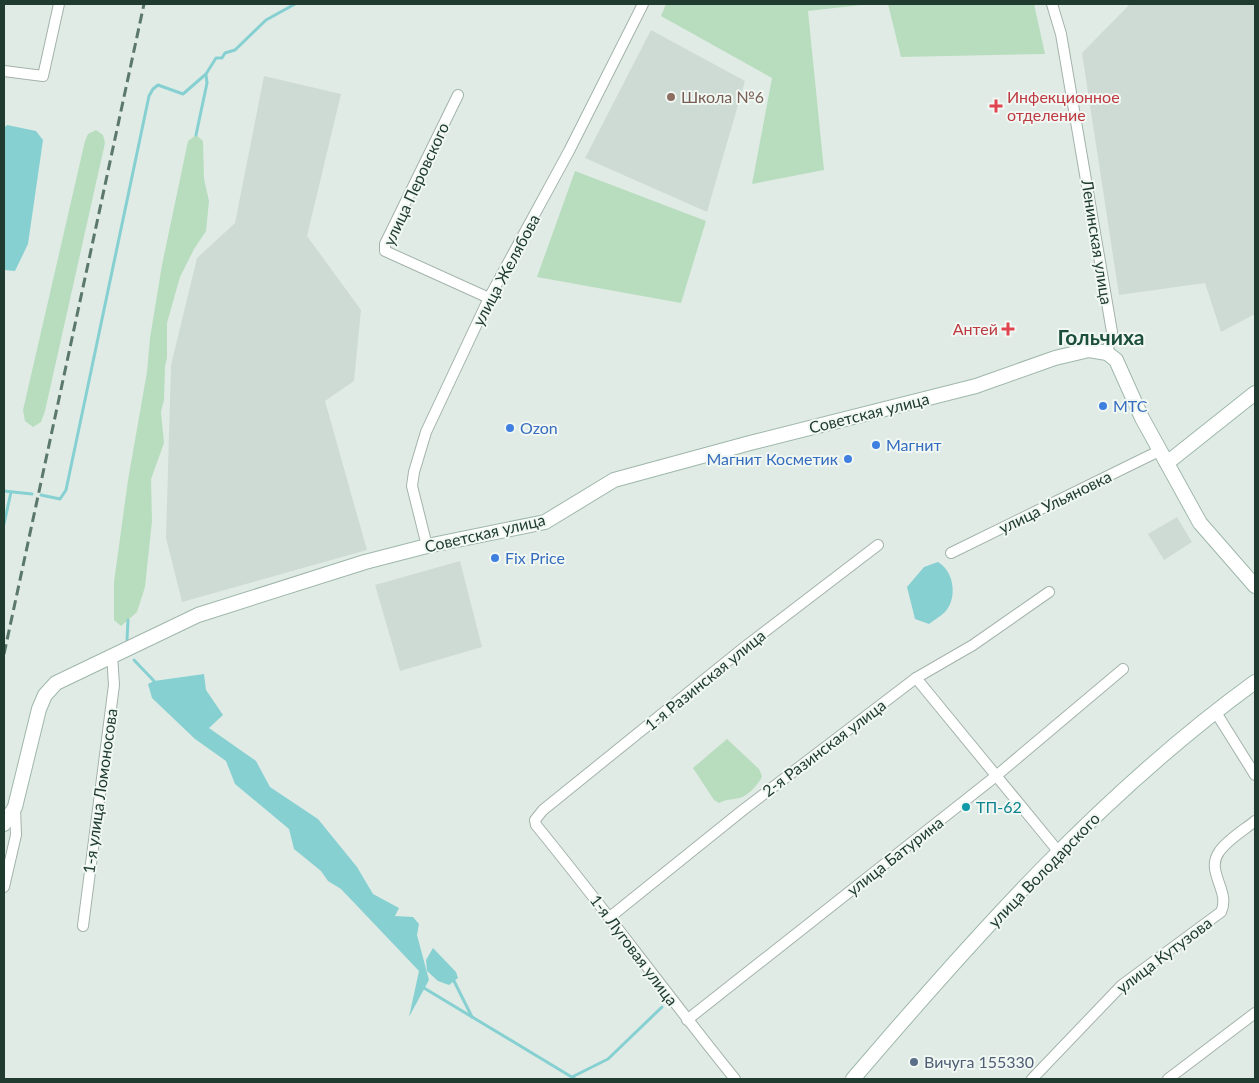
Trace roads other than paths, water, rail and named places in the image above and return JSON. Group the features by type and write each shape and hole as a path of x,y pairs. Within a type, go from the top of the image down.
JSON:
{"street":[{"path":"4,71 43,76 60,4"},
{"name":"улица Желябова","path":"427,546 412,486 414,472 426,432 489,298 569,152 643,4"},
{"name":"Ленинская улица","path":"1052,4 1061,34 1112,332 1107,354"},
{"name":"улица Перовского","path":"458,95 385,244 385,251 489,298"},
{"name":"Советская улица","path":"15,807 39,709 45,695 56,683 67,676 198,615 355,565 427,546 545,522 614,480 750,443 976,386 1055,358 1089,350 1107,354"},
{"path":"1107,354 1116,360 1159,451 1200,523 1255,586"},
{"path":"1167,463 1255,394"},
{"name":"улица Ульяновка","path":"951,553 1159,451"},
{"name":"1-я Разинская улица","path":"535,820 543,810 746,646 878,545"},
{"name":"2-я Разинская улица","path":"610,917 743,810 916,678 973,645 1049,592"},
{"name":"1-я улица Ломоносова","path":"83,926 114,685 112,655"},
{"name":"улица Батурина","path":"687,1020 996,776 1124,669"},
{"path":"916,678 1058,851"},
{"name":"улица Володарского","path":"853,1079 1058,851 1164,753 1215,711 1255,682"},
{"path":"1215,711 1255,775"},
{"path":"4,824 15,807"},
{"path":"4,887 16,835 15,807"},
{"name":"1-я Луговая улица","path":"535,820 536,825 610,917 687,1020 735,1079"},
{"name":"улица Кутузова","path":"1032,1079 1122,985 1221,912 1225,900 1215,872 1216,858 1226,845 1255,821"},
{"path":"1168,1079 1255,1013"}],"water":[{"path":"7,125 36,131 43,140 28,244 15,271 4,270 4,128"},
{"path":"938,562 951,578 952,600 945,612 929,624 915,619 907,587 924,567"},
{"path":"204,674 206,690 223,715 209,728 256,761 270,787 318,819 357,867 373,894 399,908 395,916 413,917 419,924 417,935 429,980 409,1017 419,971 341,889 328,881 321,871 294,849 289,829 235,784 226,761 195,739 152,698 148,684 154,681"},
{"path":"433,948 456,972 458,978 449,985 438,981 427,971 426,960"}],"waterway":[{"path":"41,495 60,499 66,490 149,96 158,85 183,94 206,74 216,58 222,58 225,53 235,50 266,20 295,4"},
{"path":"196,135 207,83 206,75"},
{"path":"4,491 32,494"},
{"path":"4,524 11,492"},
{"path":"127,640 128,620"},
{"path":"134,660 154,681"},
{"path":"454,981 472,1017"},
{"path":"424,988 575,1079"},
{"path":"572,1077 608,1059 662,1007"}],"railway":[{"path":"4,654 144,4"}],"place":[{"name":"Школа №6","path":"671,97"},
{"name":"Инфекционное отделение","path":"996,106"},
{"name":"Антей","path":"1008,329"},
{"name":"МТС","path":"1103,406"},
{"name":"Ozon","path":"510,428"},
{"name":"Магнит","path":"876,445"},
{"name":"Магнит Косметик","path":"848,459"},
{"name":"Fix Price","path":"495,558"},
{"name":"ТП-62","path":"966,807"},
{"name":"Вичуга 155330","path":"914,1062"}],"district":[{"name":"Гольчиха","path":"1101,338"}]}
